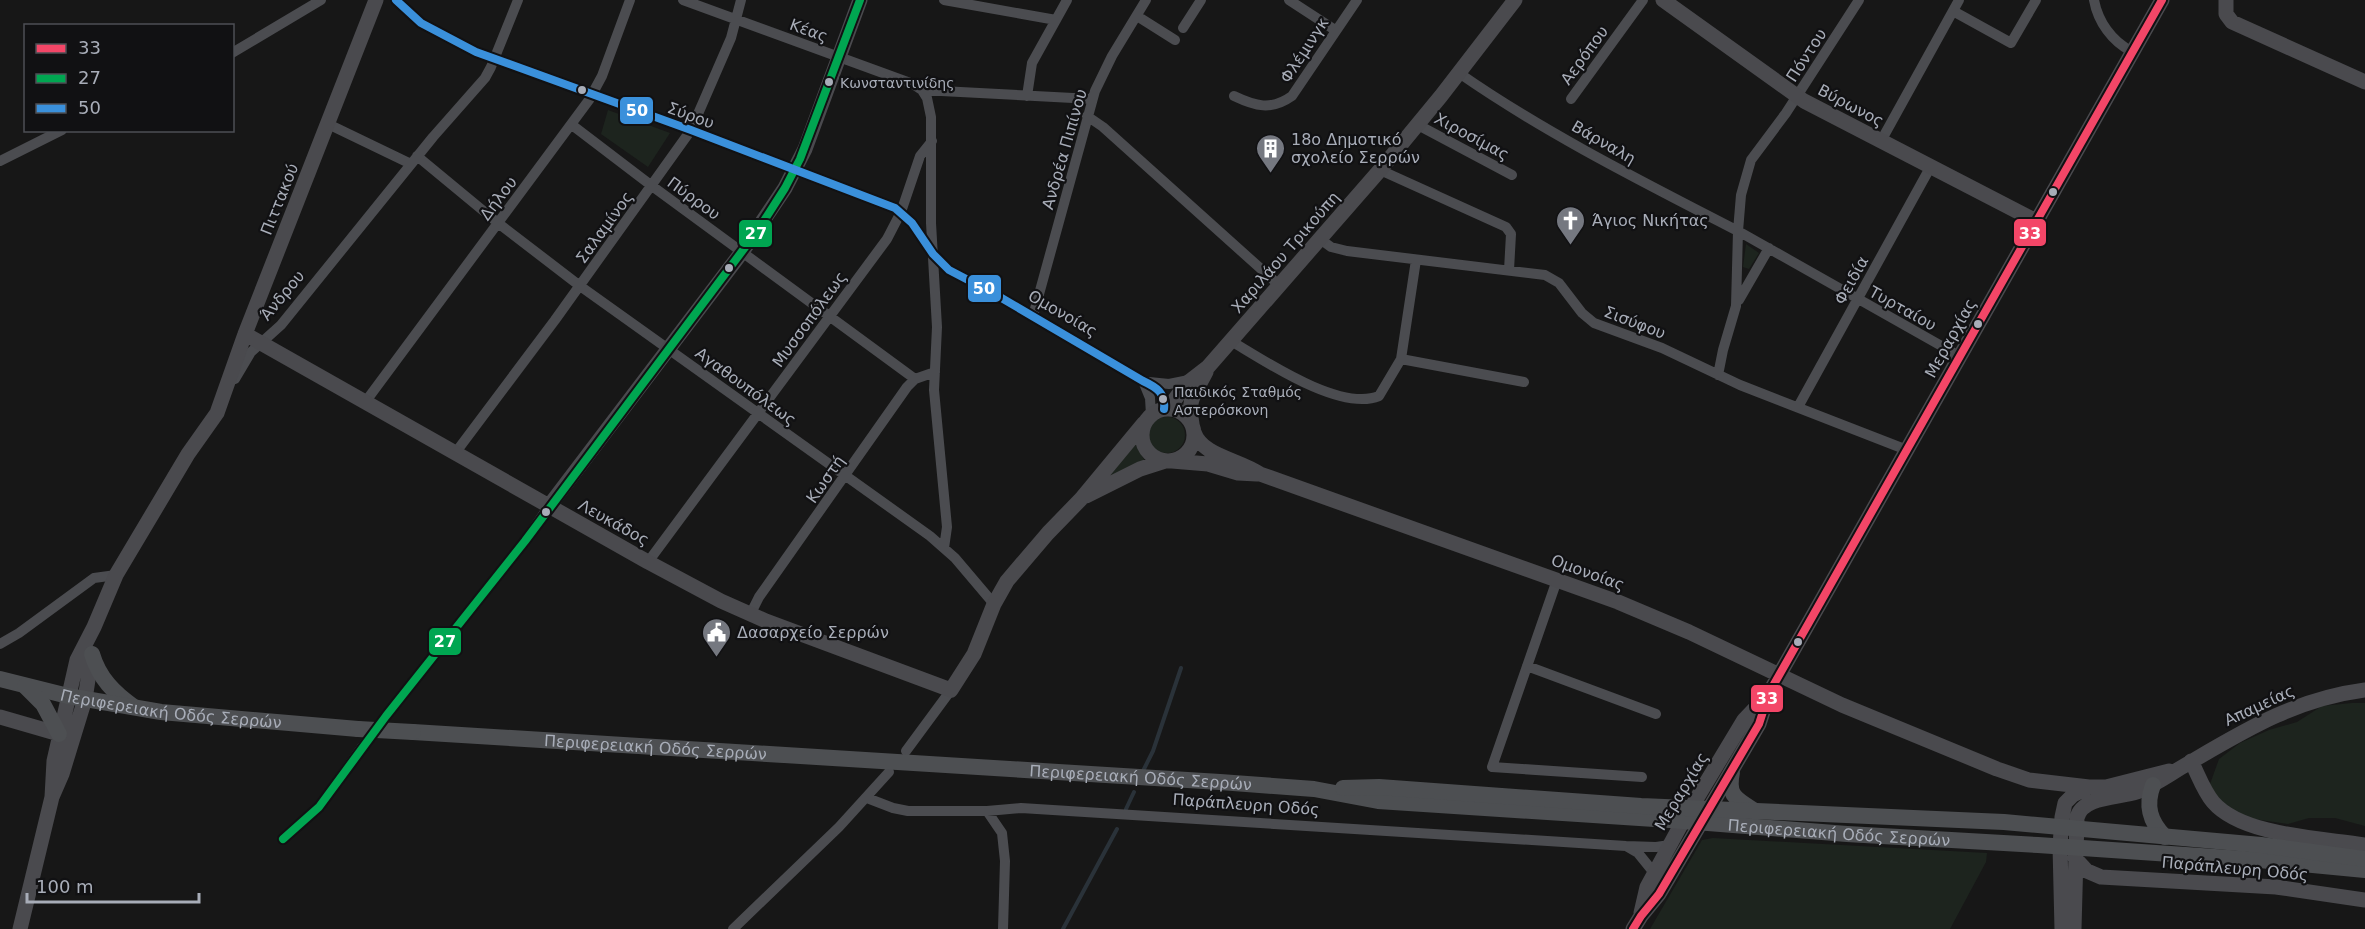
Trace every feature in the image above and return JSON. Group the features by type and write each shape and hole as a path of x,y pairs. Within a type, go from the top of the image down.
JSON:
{"main road":[{"path":"92,654 103,680 137,709"},
{"name":"Περιφερειακή Οδός Σερρών","path":"0,679 68,696 137,709 358,729 1314,789 1378,801 1696,815 1847,834 2070,850 2259,860 2365,870"},
{"path":"24,686 44,704 59,734"},
{"path":"1732,772 1731,793 1756,812"},
{"path":"2153,785 2149,812 2153,822 2165,837"},
{"name":"Περιφερειακή Οδός Σερρών","path":"1696,815 1756,812 1914,817 2261,845 2365,859"}],"street":[{"path":"234,52 321,0"},
{"name":"Πιττακού","path":"217,412 245,334 376,0"},
{"name":"Σύρου","path":"396,0 411,15 435,31 494,60 692,130 880,201 901,212 918,230 933,254"},
{"name":"Άνδρου","path":"94,627 116,575 188,454 217,412 247,358 281,325 414,160 485,78 518,0"},
{"name":"Δήλου","path":"366,401 593,95 606,67 630,0"},
{"name":"Κέας","path":"683,0 913,84 922,90"},
{"name":"Σαλαμίνος","path":"456,452 580,286 692,130 731,38 741,0"},
{"path":"386,716 525,541 549,506 742,252 795,170 860,0"},
{"path":"944,0 1056,20"},
{"path":"1027,96 1032,63 1067,0"},
{"name":"Ανδρέα Πιπίνου","path":"1033,316 1092,99 1105,70 1146,0"},
{"path":"1183,27 1201,0"},
{"path":"1289,0 1335,30"},
{"name":"Φλέμινγκ","path":"1234,96 1264,107 1286,100 1296,92 1357,0"},
{"name":"Χαριλάου Τρικούπη","path":"906,751 951,690 974,654 994,604 1017,569 1157,414 1192,378 1208,367 1280,286 1418,125 1515,0"},
{"name":"Αερόπου","path":"1571,99 1643,0"},
{"name":"Βύρωνος","path":"1663,0 1797,96 2036,221"},
{"path":"1881,141 1959,0"},
{"path":"1953,11 2011,43 2036,0"},
{"path":"2094,0 2108,32 2116,42 2131,51"},
{"name":"Μεραρχίας","path":"1637,922 1659,894 1744,720 1769,693 1779,676 1961,357 2160,0"},
{"path":"2226,0 2226,14 2232,22 2365,82"},
{"name":"Πόντου","path":"1797,96 1857,1"},
{"path":"1137,16 1175,40"},
{"name":"Βάρναλη","path":"1459,73 1501,101 1616,167 1738,231"},
{"path":"944,548 947,527 936,419 934,372 937,327 931,205 932,141 930,108 922,90 1092,99"},
{"path":"1736,306 1741,195 1751,160 1797,96"},
{"path":"1087,116 1280,286"},
{"name":"Αγαθουπόλεως","path":"328,124 414,160 580,286 944,548 994,604"},
{"name":"Πύρρου","path":"572,125 915,379"},
{"name":"Χιροσίμας","path":"1418,125 1512,175"},
{"path":"0,161 58,132"},
{"name":"Μυσσοπόλεως","path":"648,562 887,239 901,212 918,160 932,141"},
{"name":"Φειδία","path":"1798,407 1931,166"},
{"path":"1380,170 1506,227 1511,234 1509,270"},
{"name":"Τυρταίου","path":"1738,231 1961,357"},
{"name":"Σισύφου","path":"1320,239 1339,250 1509,270 1551,278 1564,289 1582,313 1594,322 1662,348 1718,375 1907,450"},
{"path":"1718,375 1736,306 1769,248"},
{"name":"Ομονοίας","path":"933,254 949,270 1155,386 1165,401 1157,414"},
{"path":"1231,340 1325,393 1369,399 1379,396 1401,360 1416,260"},
{"name":"Λευκάδος","path":"245,334 648,562 750,615 951,690"},
{"path":"1401,360 1524,382"},
{"path":"1081,499 1140,469 1180,458 1191,448 1193,428 1191,398 1208,367"},
{"path":"915,379 934,372"},
{"path":"1143,381 1174,384 1192,378"},
{"name":"Κωστή","path":"750,615 759,597 915,379"},
{"path":"1193,428 1179,411 1157,414 1142,440 1150,454 1168,461 1201,463 1238,473 1260,474"},
{"name":"Ομονοίας","path":"1193,428 1200,444 1206,450 1242,463 1260,474 1557,580 1667,622 1851,709 1969,758 2029,780 2089,787"},
{"path":"0,644 19,633 94,578 116,575"},
{"path":"1557,580 1492,767 1641,777"},
{"path":"20,929 52,798 62,774 85,699 94,627"},
{"path":"52,798 53,771 68,696 77,660 94,627"},
{"path":"1527,666 1656,714"},
{"name":"Απαμείας","path":"2069,828 2079,811 2085,806 2153,785 2255,724 2291,708 2327,697 2365,690"},
{"name":"Μεραρχίας","path":"1637,922 1647,887 1670,845 1732,772 1759,724 1769,693"},
{"path":"0,717 59,734"},
{"path":"283,839 319,807 362,747"},
{"path":"2191,761 2213,801 2224,812 2242,822 2288,833 2365,845"},
{"path":"2074,929 2069,828 2065,803 2073,795 2089,787 2106,787 2157,773 2175,771"},
{"path":"733,929 867,798 889,772"},
{"name":"Παράπλευρη Οδός","path":"867,798 892,808 908,810 987,811 1021,808 1626,846 1670,845"},
{"path":"987,811 1002,833 1005,861 1003,929"},
{"path":"1626,846 1638,853 1654,874"},
{"path":"2070,850 2087,871 2101,877"},
{"path":"2062,929 2070,850"},
{"path":"2074,900 2087,882 2101,877"},
{"name":"Παράπλευρη Οδός","path":"2101,877 2276,887 2365,900"}],"shaded area":[{"path":"608,110 670,133 648,167 601,134"},
{"path":"1746,244 1759,253 1749,269 1743,267"},
{"path":"1167,417 1180,422 1185,435 1180,448 1167,453 1154,448 1149,435 1154,422"},
{"path":"1135,444 1145,461 1108,477"},
{"path":"2365,703 2365,826 2335,818 2309,818 2288,824 2240,817 2219,802 2210,784 2219,759 2240,743 2269,730 2297,722 2322,706"},
{"path":"1713,838 1987,853 1986,862 1950,929 1650,929 1702,840"}],"waterway":[{"path":"1143,771 1153,751 1181,668"},
{"path":"1126,809 1134,792"},
{"path":"1063,929 1117,829"}],"tunnel":[{"path":"362,747 386,716"}],"transit line":[{"name":"50","path":"396,0 421,23 476,52 691,130 895,208 912,223 933,254 949,270 993,293 1152,386 1162,395 1164,409"},
{"name":"27","path":"283,839 319,807 386,716 525,541 758,230 785,188 800,159 860,0"},
{"name":"33","path":"1633,929 1659,894 1759,724 1769,693 2162,0"}],"place":[{"name":"Κωνσταντινίδης","path":"829,82"},
{"name":"18ο Δημοτικό σχολείο Σερρών","path":"1270,174"},
{"name":"Άγιος Νικήτας","path":"1571,246"},
{"name":"Παιδικός Σταθμός Αστερόσκονη","path":"1163,399"},
{"name":"Δασαρχείο Σερρών","path":"716,658"}]}
